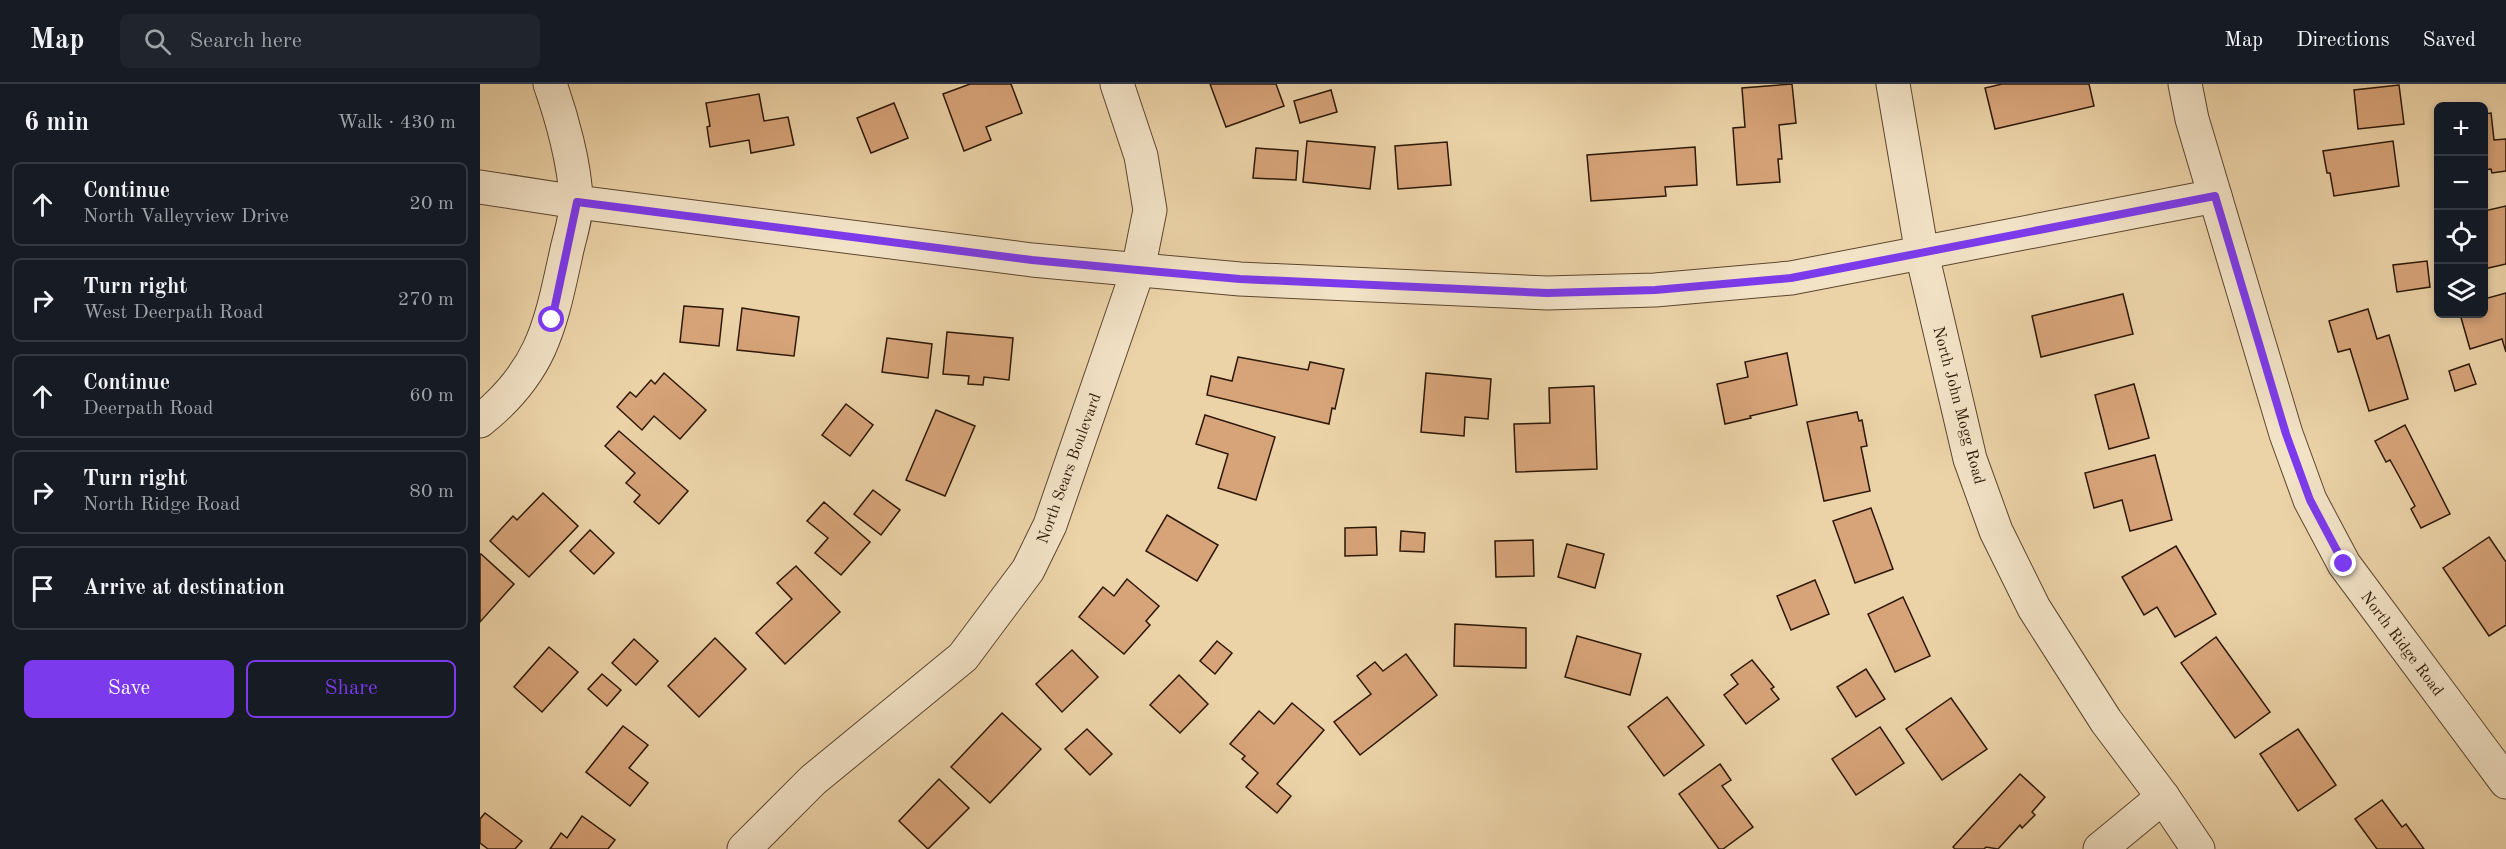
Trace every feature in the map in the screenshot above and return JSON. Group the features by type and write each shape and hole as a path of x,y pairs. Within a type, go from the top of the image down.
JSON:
{"street":[{"path":"480,421 516,385 538,354 552,320 577,202 562,119 550,84"},
{"name":"North Sears Boulevard","path":"744,849 813,780 963,657 1028,570 1050,525 1138,270 1150,210 1141,156 1117,84"},
{"name":"North John Mogg Road","path":"1893,84 1922,254 1970,459 1996,531 2034,608 2106,721 2163,797 2198,849"},
{"name":"North Ridge Road","path":"2185,84 2192,119 2286,434 2310,500 2344,564 2506,782"},
{"path":"480,187 577,202 1020,258 1138,270 1240,279 1547,293 1655,290 1791,278 2215,196"},
{"path":"2100,849 2163,797"}],"building":[{"path":"970,84 1011,84 1022,113 986,127 991,140 964,151 943,94"},
{"path":"1210,84 1276,84 1284,106 1226,127"},
{"path":"1792,84 1796,123 1779,125 1782,159 1778,159 1780,182 1737,185 1733,128 1745,127 1742,88"},
{"path":"2002,84 2089,84 2094,106 1995,129 1985,88"},
{"path":"2399,85 2404,124 2358,129 2354,90"},
{"path":"1331,90 1337,112 1300,123 1294,101"},
{"path":"759,94 764,121 788,117 794,145 751,153 749,140 710,147 707,127 710,126 706,103"},
{"path":"894,103 908,138 871,153 857,118"},
{"path":"2488,113 2491,113 2494,140 2506,139 2506,171 2492,173 2491,169 2488,169"},
{"path":"1307,141 1375,147 1370,189 1303,182"},
{"path":"2393,141 2399,186 2334,196 2323,151"},
{"path":"1447,142 1451,185 1398,189 1395,146"},
{"path":"1695,147 1697,185 1665,187 1666,196 1591,201 1587,155"},
{"path":"1256,148 1298,151 1296,180 1253,178"},
{"path":"2506,206 2506,264 2488,268 2488,264 2488,210"},
{"path":"2427,261 2430,287 2397,292 2393,265"},
{"path":"2506,293 2506,352 2502,339 2470,349 2461,318 2488,318 2488,298"},
{"path":"2123,294 2133,334 2041,357 2032,316"},
{"path":"684,306 723,309 719,346 680,342"},
{"path":"742,308 799,317 794,356 737,350"},
{"path":"2368,309 2377,339 2389,335 2408,399 2369,411 2350,349 2338,352 2329,321"},
{"path":"947,332 1013,338 1009,380 984,377 983,385 968,384 969,376 943,374"},
{"path":"887,338 932,344 928,378 882,372"},
{"path":"1787,353 1797,405 1725,424 1717,384 1748,377 1745,362"},
{"path":"1238,357 1308,370 1310,362 1344,369 1335,409 1332,408 1329,424 1207,395 1211,376 1232,381"},
{"path":"2469,364 2476,384 2455,391 2449,371"},
{"path":"664,373 706,410 680,439 654,416 642,430 617,407 630,392 636,397 651,380 655,384"},
{"path":"1426,373 1491,379 1488,419 1465,417 1464,436 1421,432"},
{"path":"2134,384 2149,438 2109,449 2095,395"},
{"path":"1594,386 1597,469 1516,472 1514,424 1550,423 1549,388"},
{"path":"846,404 873,425 850,456 822,435"},
{"path":"936,410 975,426 945,496 906,480"},
{"path":"1857,412 1859,421 1862,420 1867,446 1861,447 1870,491 1824,501 1807,422"},
{"path":"1205,415 1275,437 1256,500 1218,488 1228,454 1196,444"},
{"path":"2405,425 2450,514 2421,528 2411,509 2415,506 2390,460 2386,462 2375,441"},
{"path":"619,431 688,491 659,524 634,502 640,495 626,483 635,473 605,446"},
{"path":"2155,455 2172,520 2130,531 2122,500 2094,508 2085,473"},
{"path":"873,490 900,510 881,535 854,514"},
{"path":"543,493 578,526 529,577 490,541 513,516 517,520"},
{"path":"824,502 870,542 841,575 815,553 828,538 807,521"},
{"path":"1871,508 1893,569 1855,583 1833,521"},
{"path":"1167,515 1218,545 1197,581 1146,551"},
{"path":"1376,527 1377,555 1345,556 1345,528"},
{"path":"590,530 614,553 594,574 570,551"},
{"path":"1401,531 1425,533 1424,552 1400,551"},
{"path":"2489,537 2506,562 2506,625 2489,636 2443,568"},
{"path":"1533,540 1534,576 1496,577 1495,541"},
{"path":"1567,544 1604,554 1595,588 1558,577"},
{"path":"2176,546 2216,614 2175,637 2157,607 2144,615 2122,577"},
{"path":"480,554 514,584 480,622"},
{"path":"796,566 840,612 785,664 756,633 792,599 777,583"},
{"path":"1127,579 1159,606 1146,621 1150,625 1124,654 1079,617 1103,587 1114,596"},
{"path":"1815,580 1829,614 1791,630 1777,596"},
{"path":"1903,597 1930,656 1895,672 1868,614"},
{"path":"1455,624 1526,628 1526,668 1454,666"},
{"path":"1577,636 1641,654 1630,695 1565,677"},
{"path":"2216,637 2270,712 2235,738 2181,663"},
{"path":"715,638 746,669 699,717 668,686"},
{"path":"634,639 658,661 636,685 612,663"},
{"path":"1217,641 1232,653 1215,674 1200,661"},
{"path":"549,647 578,672 542,712 514,687"},
{"path":"1072,650 1098,677 1062,712 1036,684"},
{"path":"1406,654 1437,695 1360,755 1334,722 1371,694 1357,676 1375,662 1383,671"},
{"path":"1752,660 1774,687 1771,689 1779,699 1746,724 1724,695 1738,684 1731,675"},
{"path":"1866,669 1885,699 1856,717 1837,687"},
{"path":"602,674 621,690 607,706 588,689"},
{"path":"1179,675 1208,704 1180,733 1150,705"},
{"path":"1667,697 1704,745 1664,776 1628,727"},
{"path":"1951,698 1987,749 1942,780 1906,729"},
{"path":"1292,703 1324,730 1277,784 1291,796 1277,813 1246,787 1258,773 1242,759 1245,756 1230,744 1259,711 1274,724"},
{"path":"1002,713 1041,749 990,803 951,767"},
{"path":"623,726 648,745 629,768 648,783 630,806 586,772"},
{"path":"1880,727 1904,763 1856,795 1832,759"},
{"path":"1087,729 1112,754 1090,775 1065,749"},
{"path":"2298,729 2336,785 2298,811 2260,754"},
{"path":"1720,764 1731,780 1722,786 1753,827 1723,849 1719,849 1679,794"},
{"path":"2020,774 2045,797 2032,812 2035,815 2022,828 2020,825 1998,849 1986,847 1984,849 1955,849 1953,847"},
{"path":"939,779 969,808 928,849 899,821"},
{"path":"2382,800 2402,827 2406,824 2424,849 2377,849 2355,819"},
{"path":"485,813 522,841 515,849 488,849 480,843 480,819"},
{"path":"582,816 615,840 608,849 550,849 561,833 567,838"}],"route":[{"path":"552,320 577,202 1032,260 1138,270 1240,279 1547,293 1655,290 1791,278 2215,196 2286,434 2310,500 2344,564"}]}
